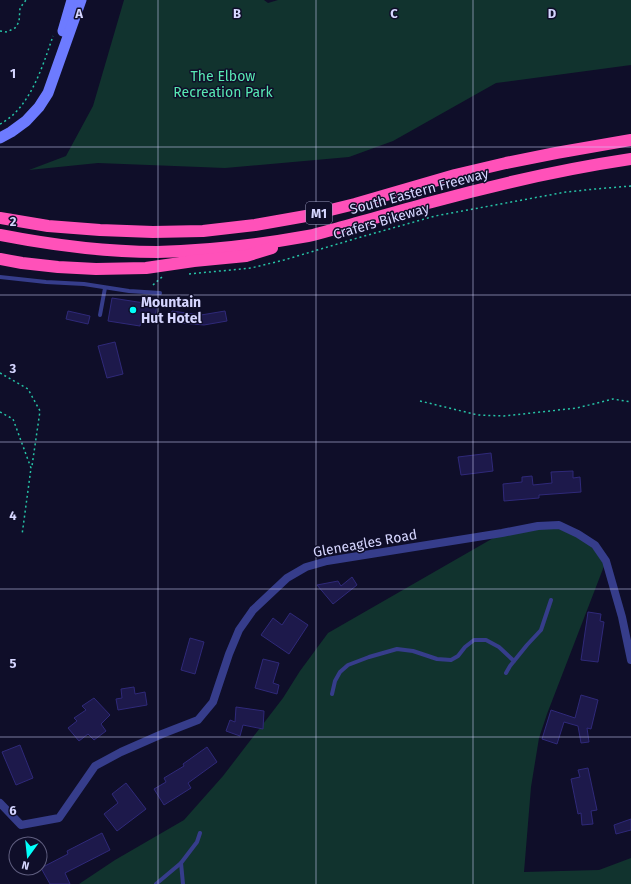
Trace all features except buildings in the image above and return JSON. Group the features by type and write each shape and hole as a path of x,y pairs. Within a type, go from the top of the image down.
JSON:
{"highway":[{"name":"South Eastern Freeway","path":"0,218 48,226 153,232 203,231 255,225 306,216 355,204 455,175 506,163 631,140"},
{"name":"South Eastern Freeway","path":"0,235 52,244 96,249 156,252 208,250 310,236 460,194 509,182 560,171 610,162 631,160"},
{"path":"0,259 22,263 96,269 146,268 194,261 246,256 310,236"}],"main road":[{"path":"0,132 24,115 42,90 56,54 72,0"},
{"path":"0,138 26,121 39,107 48,93 81,0"}],"street":[{"name":"Gleneagles Road","path":"0,803 21,825 59,818 95,766 121,752 198,720 214,702 229,654 239,630 253,610 287,578 306,567 327,562 538,526 559,525 596,545 606,561 622,617 631,660"}],"lane":[{"path":"0,277 84,284 144,293 160,293"},
{"path":"100,315 105,288"},
{"path":"506,674 514,661 540,630 551,600"},
{"path":"332,694 335,682 340,672 348,665 397,649 413,651 437,659 451,660 458,656 465,647 474,640 486,640 499,647 514,661"},
{"path":"156,884 181,863 197,842 200,833"},
{"path":"181,863 183,884"}],"path":[{"path":"0,31 6,32 15,28 19,22 20,8 26,0"},
{"path":"0,124 19,109 32,90 55,32"},
{"name":"Crafers Bikeway","path":"184,274 251,268 284,260 435,216 566,192 631,186"},
{"path":"144,293 163,276"},
{"path":"0,373 28,389 40,411 22,535"},
{"path":"420,401 478,415 504,416 577,408 613,399 631,402"},
{"path":"0,412 13,420 31,468"}],"green space":[{"name":"The Elbow Recreation Park","path":"124,0 264,0 268,3 278,0 631,0 631,65 496,83 393,141 349,157 225,168 98,163 29,170 66,156 93,106"},
{"path":"559,525 578,534 606,561 539,738 531,787 524,872 599,870 631,858 631,884 79,884 115,860 184,820 223,776 283,698 300,671 328,633 502,533"}],"place":[{"name":"Mountain Hut Hotel","path":"133,310"}]}
